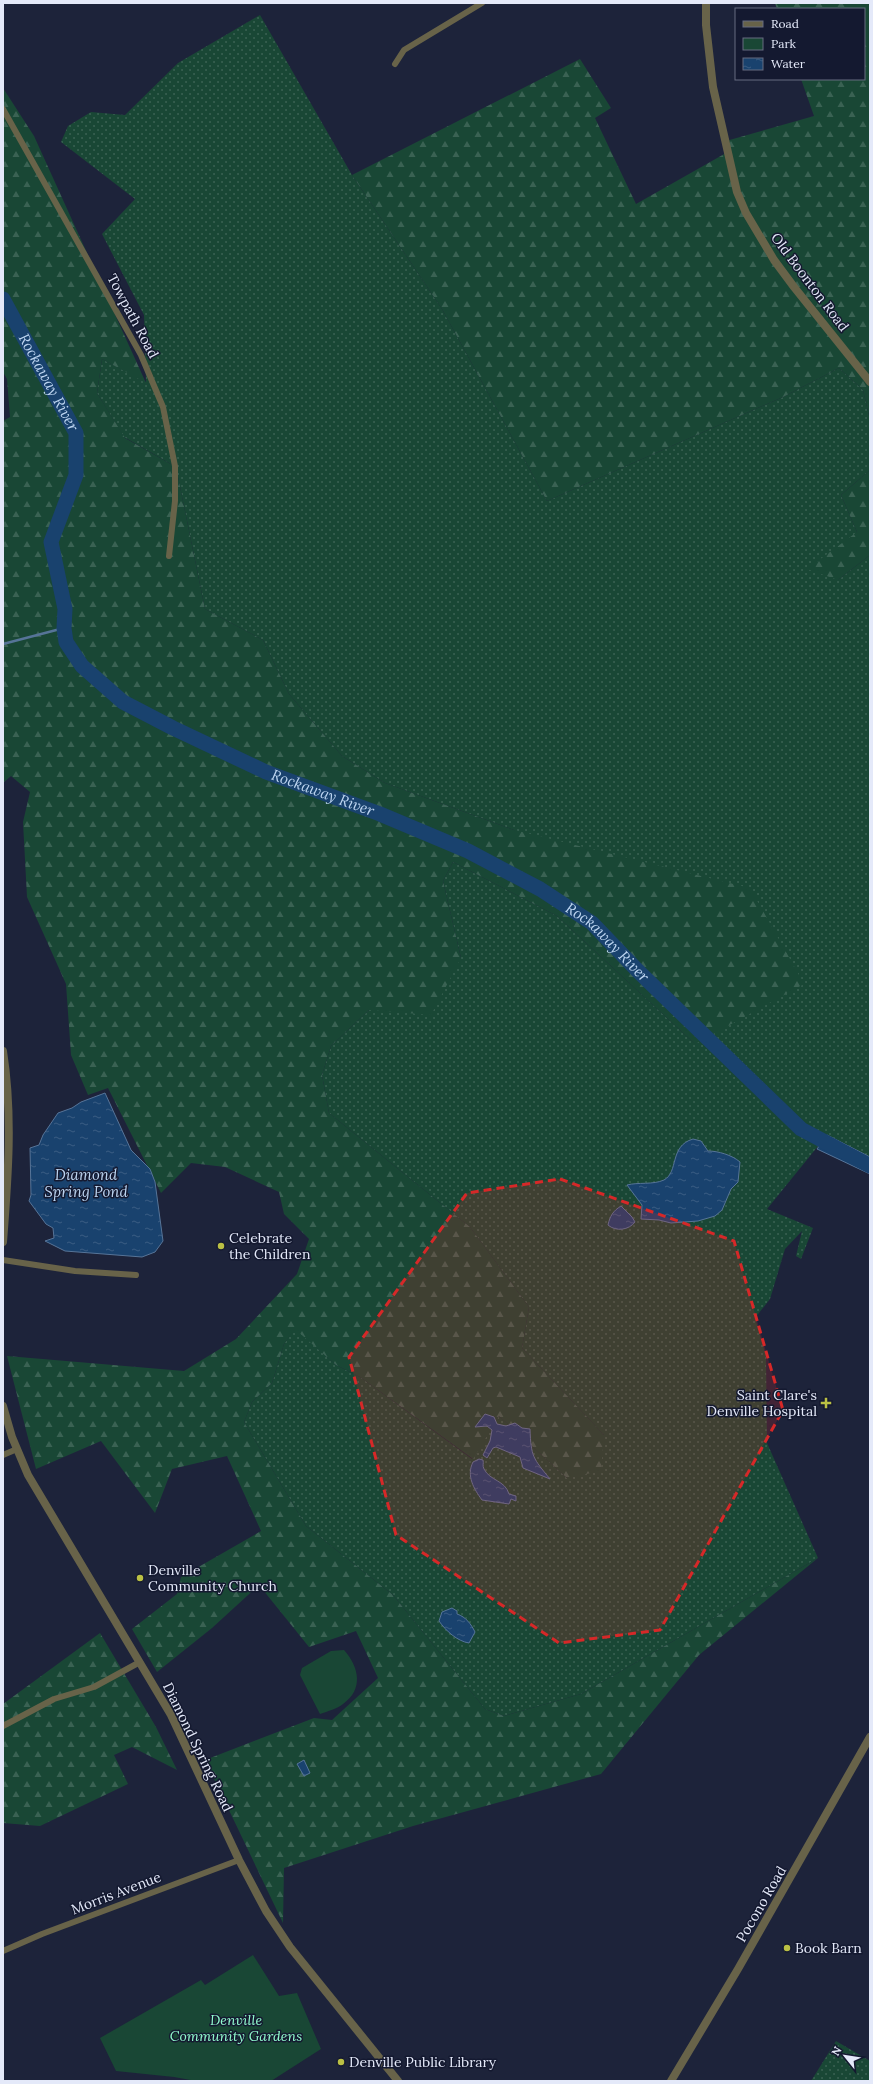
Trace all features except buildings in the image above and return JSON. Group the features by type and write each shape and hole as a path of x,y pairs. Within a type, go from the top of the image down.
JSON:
{"street":[{"path":"395,64 404,50 482,3"},
{"name":"Old Boonton Road","path":"706,3 706,25 713,87 737,192 746,213 774,260 870,382"},
{"name":"Towpath Road","path":"3,109 142,355 163,408 175,466 175,501 169,556"},
{"path":"3,1051 10,1123 8,1186 3,1242"},
{"path":"3,1260 75,1271 136,1275"},
{"name":"Diamond Spring Road","path":"3,1406 17,1449 32,1482 171,1715 239,1860 266,1911 290,1947 398,2081"},
{"path":"3,1456 17,1449"},
{"path":"3,1726 54,1699 94,1687 140,1662"},
{"name":"Pocono Road","path":"671,2081 724,1994 870,1737"},
{"name":"Morris Avenue","path":"3,1951 64,1926 239,1860"}],"highlighted area":[{"path":"560,1179 734,1241 783,1410 660,1630 559,1643 396,1535 349,1357 467,1193"}],"green space":[{"path":"775,3 870,3 870,420 863,390 839,368 783,397 547,501 442,309 352,175 580,59 611,108 595,118 636,204 726,153 726,141 814,116 801,80 865,80 865,8 777,8"},
{"path":"844,3 870,3 870,51 865,42 865,8 847,8"},
{"path":"260,15 352,175 442,309 547,501 783,397 839,368 863,390 870,420 870,470 841,495 857,532 838,580 870,555 870,1157 827,1135 767,1209 813,1228 801,1259 796,1256 802,1231 785,1249 770,1299 755,1318 766,1356 767,1443 818,1558 581,1694 504,1716 485,1709 393,1595 306,1526 244,1422 252,1402 272,1383 284,1344 295,1328 336,1365 360,1377 472,1459 499,1416 567,1478 604,1435 522,1348 529,1307 470,1227 329,1113 322,1075 331,1046 369,1010 461,958 443,881 453,862 557,916 695,1044 514,830 385,783 342,756 289,694 263,640 205,609 176,467 124,437 97,393 102,359 146,382 144,315 102,234 135,199 61,142 68,126 91,112 125,115 178,63"},
{"path":"3,88 34,136 146,383 102,359 97,393 125,438 176,467 205,609 263,640 289,694 342,756 385,783 514,830 750,888 804,984 695,1044 557,916 453,862 443,881 461,958 431,1015 369,1010 331,1046 322,1075 329,1113 470,1227 529,1307 522,1348 604,1435 601,1471 567,1478 499,1416 473,1459 360,1377 336,1365 295,1329 284,1344 272,1383 252,1402 244,1422 306,1526 393,1595 485,1709 504,1716 581,1694 818,1558 699,1655 601,1774 413,1826 284,1868 283,1923 205,1760 314,1718 332,1720 378,1678 356,1631 309,1647 259,1585 212,1628 157,1672 132,1629 177,1594 181,1577 261,1531 227,1456 172,1469 155,1513 101,1441 36,1469 7,1356 184,1371 236,1339 297,1274 309,1239 284,1214 279,1192 225,1167 191,1163 161,1193 108,1088 88,1095 71,1055 66,984 27,897 23,822 30,792 11,776 3,783 3,421 10,417 7,379 3,372"},
{"path":"870,470 870,555 838,580 807,569 857,532 841,495"},
{"path":"100,1633 156,1727 177,1770 132,1747 114,1755 128,1784 40,1826 3,1823 3,1704"},
{"path":"344,1650 356,1671 357,1678 354,1692 341,1706 320,1714 300,1675 302,1668 331,1651"},
{"name":"Denville Community Gardens","path":"253,1955 279,1996 297,1993 321,2049 271,2081 196,2081 174,2077 116,2071 100,2038 201,1980 205,1985"},
{"path":"836,2041 870,2061 870,2081 811,2081"}],"water":[{"name":"Diamond Spring Pond","path":"105,1093 131,1150 150,1169 155,1182 163,1241 155,1252 142,1257 65,1251 45,1241 54,1238 53,1228 46,1224 29,1201 31,1195 30,1148 39,1145 43,1135 58,1113"},
{"path":"827,1135 870,1157 870,1174 817,1149"},
{"path":"693,1139 701,1141 708,1151 725,1154 740,1162 738,1182 731,1189 722,1210 715,1216 698,1221 671,1223 659,1220 641,1219 642,1205 627,1185 660,1182 664,1180 669,1176 680,1147 685,1142"},
{"path":"621,1206 635,1222 629,1227 615,1229 608,1225 611,1216"},
{"path":"485,1414 494,1417 497,1424 506,1426 515,1423 522,1428 530,1429 531,1446 534,1457 550,1479 523,1468 520,1457 496,1447 493,1448 487,1458 483,1455 490,1441 492,1430 487,1426 475,1427"},
{"path":"479,1459 483,1460 483,1468 490,1476 501,1483 507,1489 509,1494 516,1496 516,1501 511,1499 509,1504 482,1500 474,1487 470,1472 473,1462"},
{"path":"452,1608 457,1611 457,1614 468,1621 475,1632 469,1643 452,1635 439,1621 442,1612"},
{"path":"304,1760 310,1773 304,1776 297,1764"}],"waterway":[{"name":"Rockaway River","path":"3,299 76,433 76,475 51,542 65,609 64,628 66,642 82,666 123,702 173,728 266,772 380,814 468,851 540,889 592,923 638,971 801,1129 870,1166"},
{"path":"3,644 64,628"}],"place":[{"name":"Celebrate the Children","path":"221,1246"},
{"name":"Saint Clare's Denville Hospital","path":"826,1403"},
{"name":"Denville Community Church","path":"140,1578"},
{"name":"Book Barn","path":"787,1948"},
{"name":"Denville Public Library","path":"341,2062"}]}
